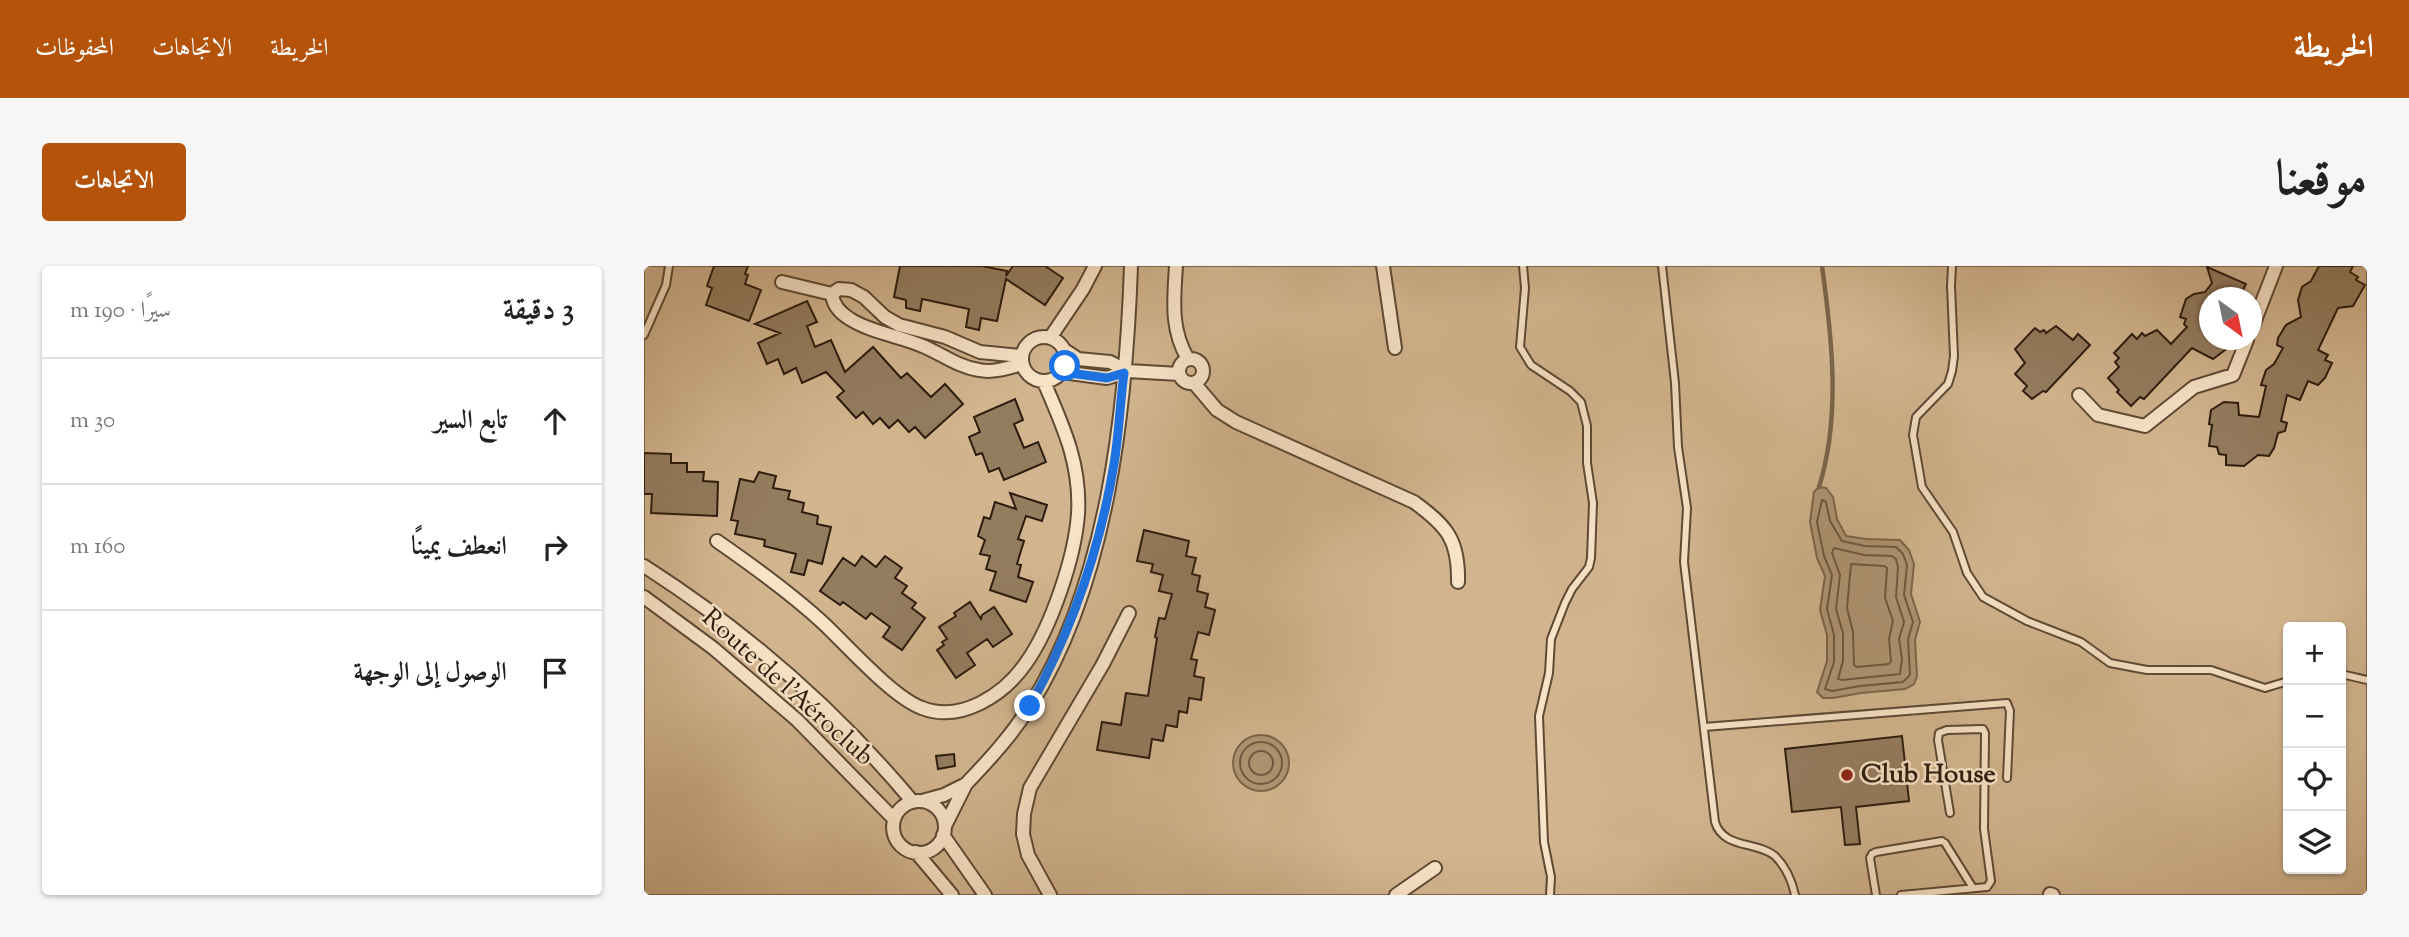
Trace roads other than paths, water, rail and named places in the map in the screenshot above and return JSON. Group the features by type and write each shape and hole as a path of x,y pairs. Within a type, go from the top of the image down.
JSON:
{"street":[{"path":"1050,338 1095,266"},
{"path":"916,852 933,848 966,784 1006,741 1030,706 1053,665 1077,607 1100,531 1114,462 1125,371 1131,266"},
{"path":"1177,266 1173,314 1175,331 1188,359"},
{"path":"1383,266 1395,348"},
{"path":"2262,302 2276,266"},
{"path":"782,282 832,295"},
{"path":"839,289 851,290 899,325 945,337 980,352 1021,360 982,371 965,367 926,347 852,321 839,312 832,302 832,295 839,289"},
{"path":"1063,349 1066,360 1062,372 1051,380 1044,382 1032,379 1024,370 1021,360 1024,349 1035,339 1050,338 1078,359 1110,362 1125,371"},
{"path":"2079,395 2098,415 2145,426 2194,387 2233,375 2243,350"},
{"path":"1194,383 1203,375 1203,368 1196,359 1188,359 1182,363 1179,374 1183,380 1194,383 1217,410 1236,422 1414,502 1433,515 1449,534 1458,556 1458,582"},
{"path":"1062,372 1107,378 1125,371 1179,374"},
{"path":"717,541 767,577 820,621 902,698 921,708 940,713 958,713 977,706 998,692 1025,664 1043,632 1072,550 1078,514 1075,459 1044,382"},
{"name":"Route de l’Aéroclub","path":"644,566 730,627 817,700 918,801"},
{"name":"Route de l’Aéroclub","path":"644,597 713,648 797,720 894,820"},
{"path":"1050,895 1028,855 1023,835 1024,814 1030,788 1129,613"},
{"path":"952,895 916,852 900,845 893,828 894,820 901,808 944,795 966,784"},
{"path":"918,801 935,807 940,812 944,830 985,895"},
{"path":"1396,895 1435,868"}],"lane":[{"path":"644,335 666,285 669,266"},
{"path":"1523,266 1525,288 1520,347 1531,365 1570,391 1581,402 1587,426 1587,463 1593,503 1591,558 1568,596 1551,639 1549,673 1539,716 1544,842 1551,877 1550,895"},
{"path":"1662,266 1675,383 1678,447 1687,508 1684,562 1718,831 1728,839 1773,854 1792,880 1795,895"},
{"path":"1952,266 1952,371 1948,384 1916,417 1913,435 1922,487 1954,532 1968,573 1983,597 2027,621 2081,642 2110,663 2147,670 2211,670 2265,688 2283,683"},
{"path":"2346,675 2367,680"},
{"path":"1704,727 2004,703 2009,705 2011,711 2007,778"},
{"path":"1901,895 1987,887 1991,881 1984,829 1983,729 1947,730 1939,733 1950,813"},
{"path":"1876,895 1872,854 1943,842 1972,888"}],"water":[{"path":"1819,487 1826,488 1833,497 1837,519 1846,536 1900,540 1909,550 1914,564 1911,594 1920,622 1915,640 1917,676 1914,684 1905,689 1833,698 1823,698 1817,692 1827,661 1827,635 1820,610 1825,576 1817,558 1810,522 1814,492"},
{"path":"1255,735 1267,735 1277,739 1285,747 1289,763 1285,779 1277,787 1267,791 1255,791 1245,787 1237,779 1233,769 1233,757 1237,747 1245,739"}],"waterway":[{"path":"1819,487 1826,460 1832,405 1829,321 1822,266"}],"place":[{"name":"Club House","path":"1847,775"}]}
